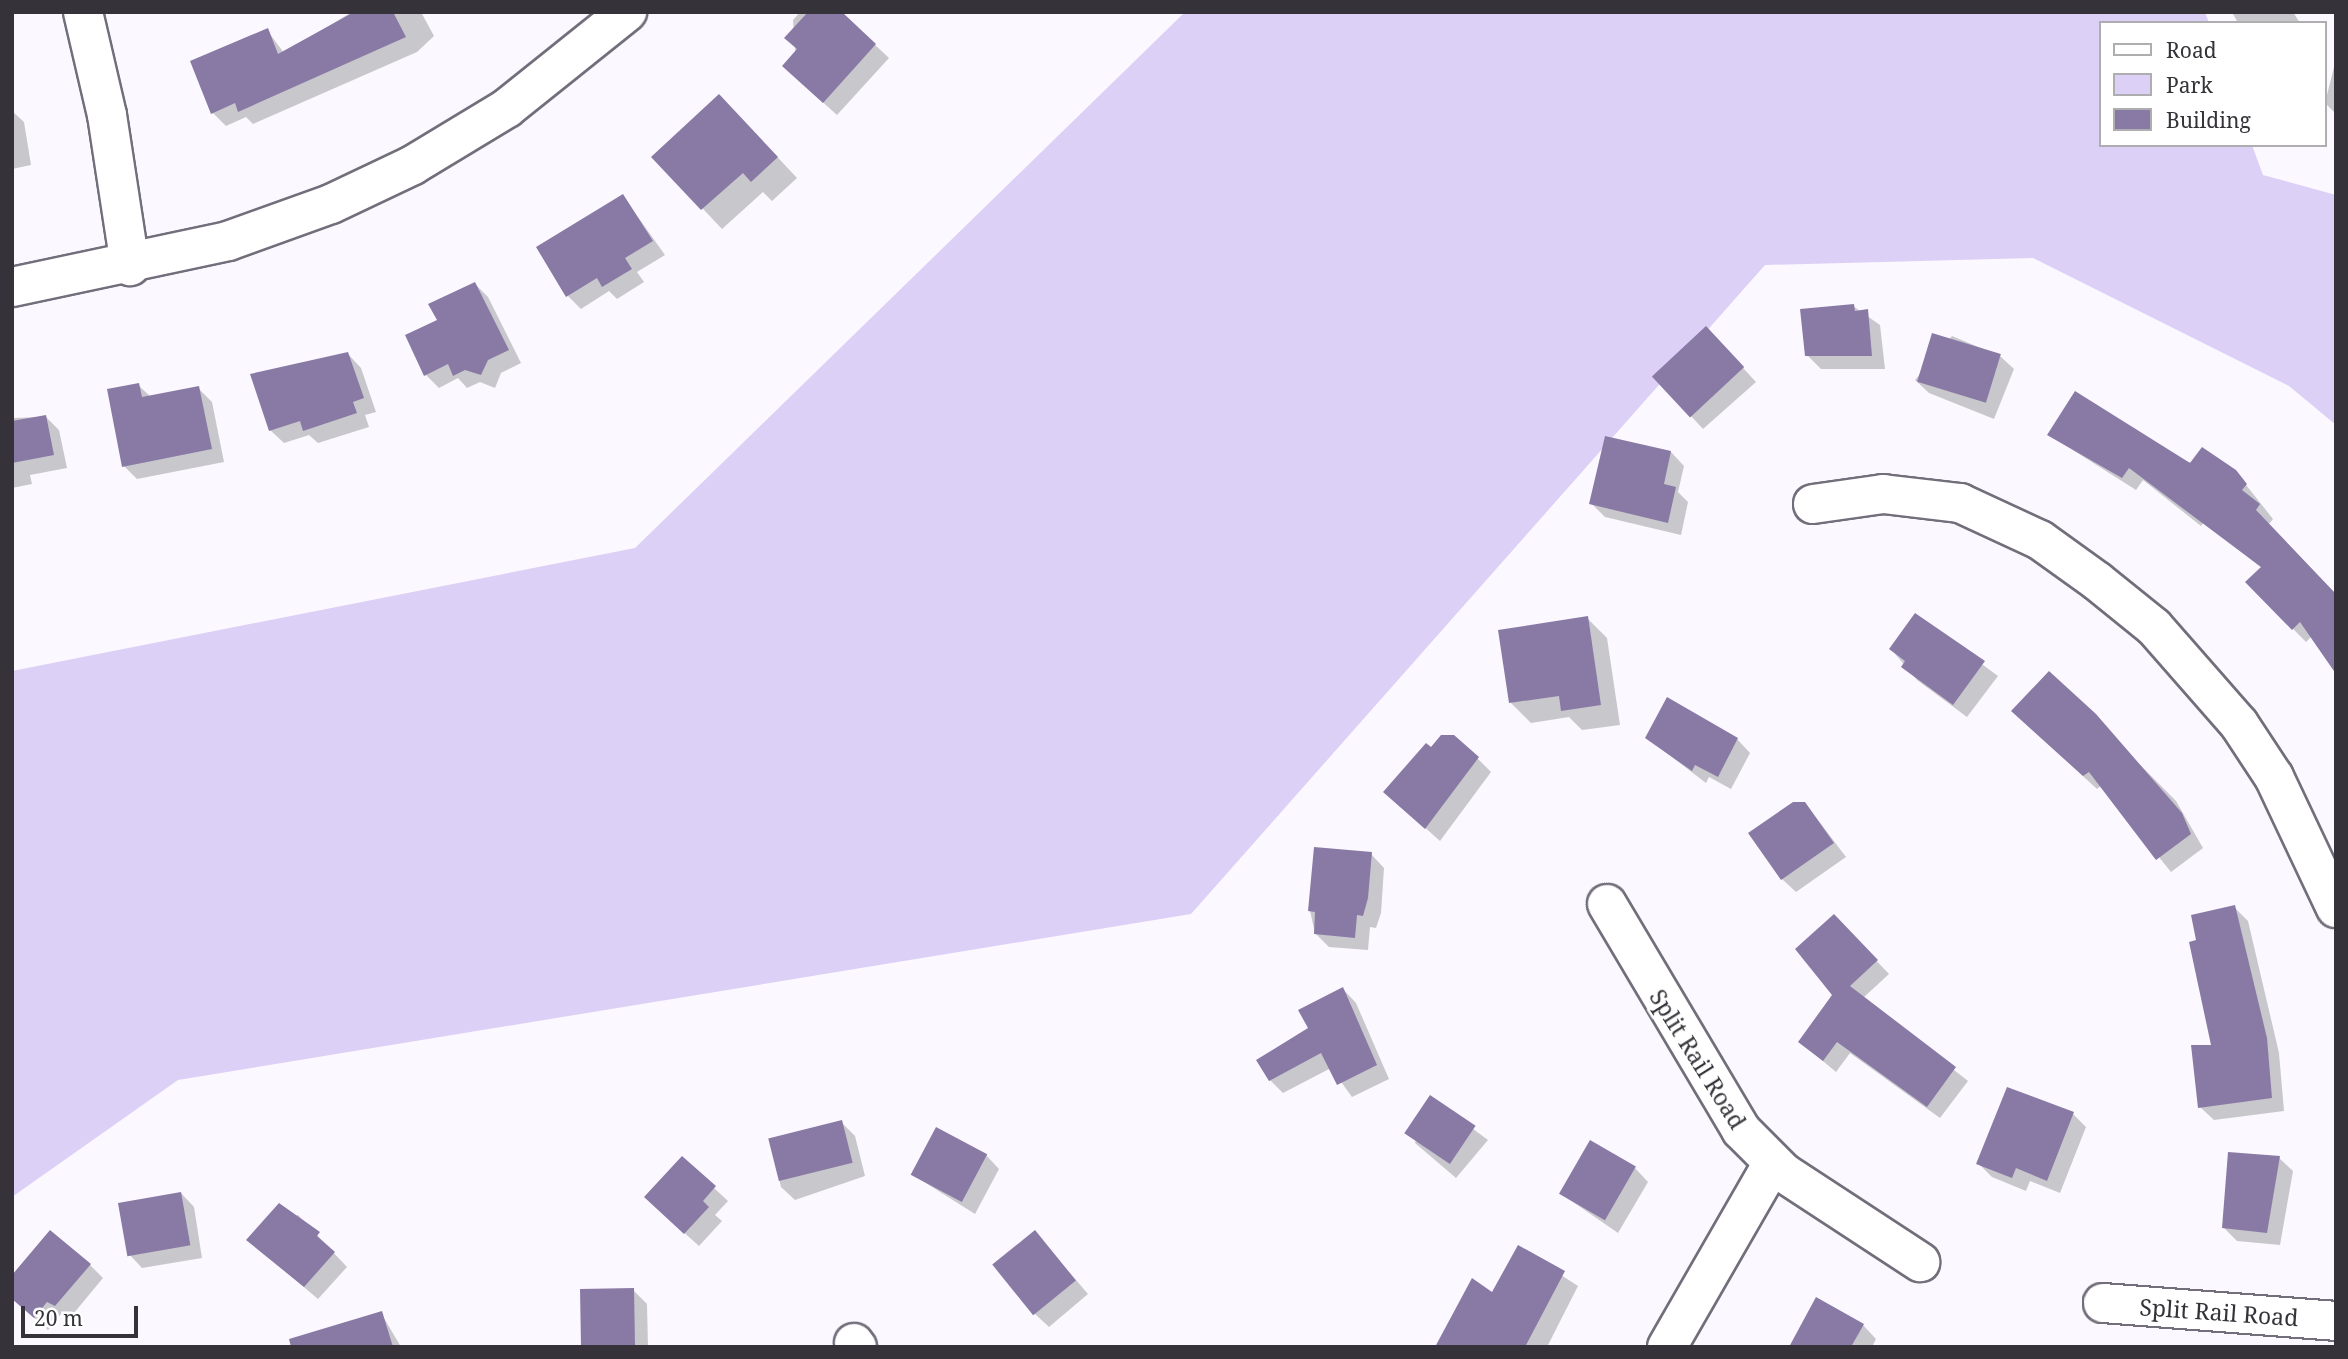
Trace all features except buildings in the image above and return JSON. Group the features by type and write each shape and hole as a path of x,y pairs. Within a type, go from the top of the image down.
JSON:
{"street":[{"path":"83,12 107,115 130,266"},
{"path":"12,286 130,266 228,241 413,165 507,108 627,12"},
{"path":"1812,504 1883,494 1960,503 2040,540 2097,581 2154,627 2239,724 2274,777 2336,908"},
{"name":"Split Rail Road","path":"1606,904 1741,1130 1773,1163 1920,1262"},
{"path":"1667,1347 1773,1163"},
{"name":"Split Rail Road","path":"2103,1303 2336,1321"}],"green space":[{"path":"1185,12 2205,12 2208,21 2100,21 2100,147 2253,147 2263,175 2336,195 2336,425 2289,386 2033,258 1765,265 1191,914 178,1080 12,1197 12,671 635,548"}]}
